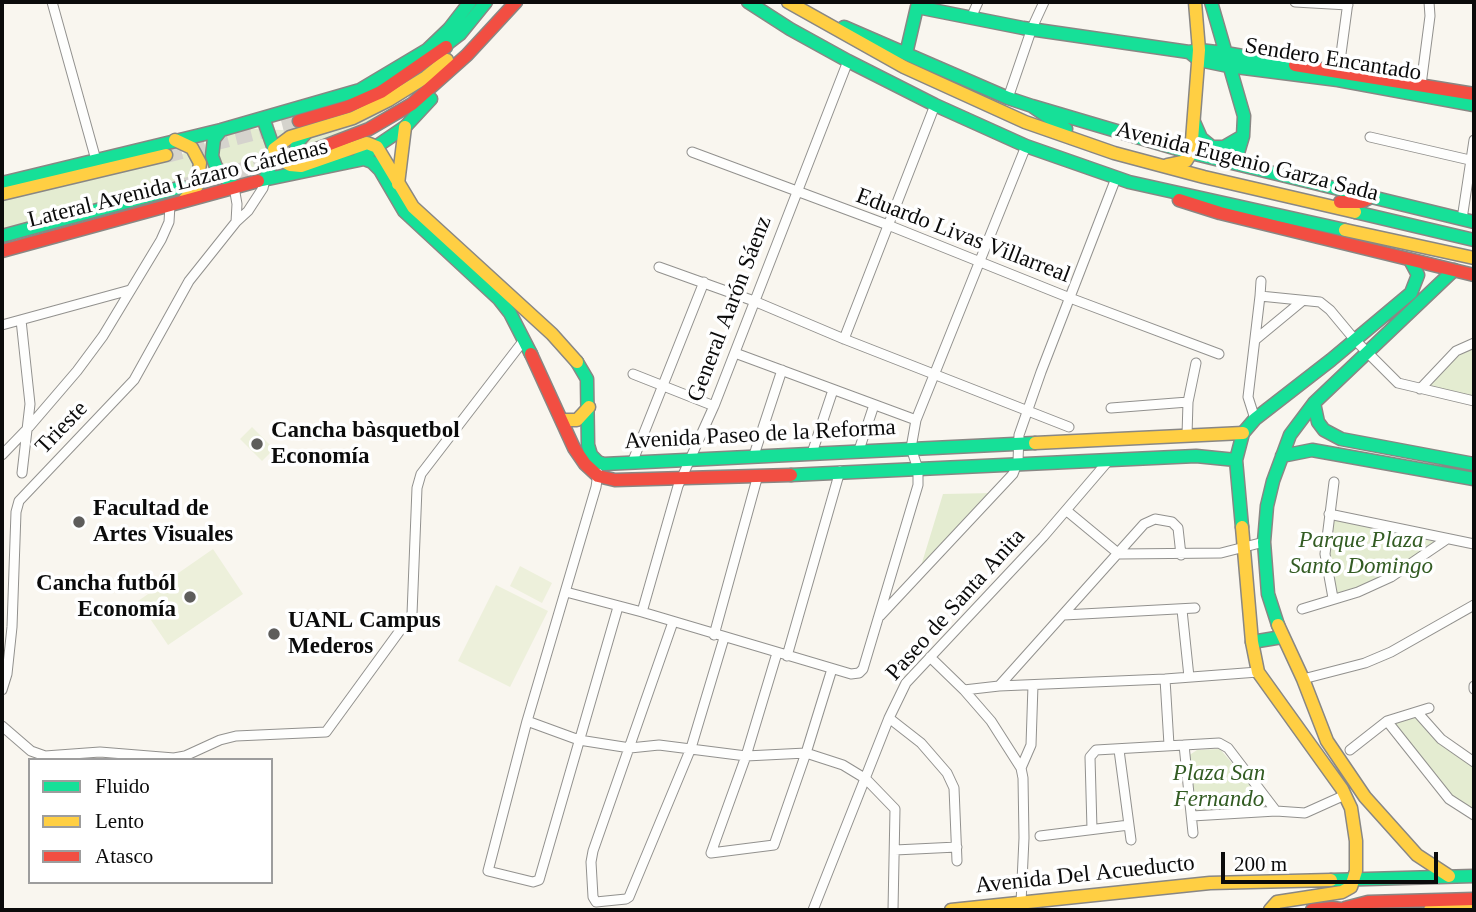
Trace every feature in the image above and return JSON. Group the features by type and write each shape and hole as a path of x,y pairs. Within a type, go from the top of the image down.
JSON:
{"main road":[{"path":"404,66 427,50 449,29 470,2"},
{"path":"299,121 347,107 381,92 446,47 485,2"},
{"path":"265,179 274,152 286,139 353,118 407,90 437,69 503,2"},
{"path":"263,118 274,152 293,166 390,118 430,89 482,40 516,2"},
{"name":"Avenida Eugenio Garza Sada","path":"748,2 848,61 935,105 1026,146 1220,213 1474,275"},
{"path":"1163,165 1182,163 1191,153 1196,54 1195,2"},
{"path":"1211,2 1244,116 1243,136 1235,163"},
{"name":"Avenida Eugenio Garza Sada","path":"786,3 947,88 1025,122 1114,153 1204,177 1474,240"},
{"path":"906,54 918,4"},
{"name":"Sendero Encantado","path":"918,4 971,18 1227,60 1474,94"},
{"path":"467,55 490,18"},
{"path":"824,24 858,32 1032,106 1191,153 1468,220"},
{"name":"Lateral Avenida Lázaro Cárdenas","path":"2,251 265,179 361,159 405,127 465,63 482,40"},
{"path":"234,187 219,171 212,156 214,139 221,130 352,93 446,47"},
{"name":"Sendero Encantado","path":"1338,76 1474,105"},
{"path":"1032,106 1083,140"},
{"path":"1193,119 1201,138 1212,147 1224,147 1243,136"},
{"path":"398,185 405,127"},
{"name":"Lateral Avenida Lázaro Cárdenas","path":"2,183 221,130"},
{"path":"306,133 297,143 296,152 310,158 367,143 377,147"},
{"path":"175,203 194,191 201,169 192,148 176,140"},
{"name":"Avenida Paseo de la Reforma","path":"377,147 413,207 551,334 578,363 587,379 589,445 591,455 598,462 610,464 1243,433"},
{"path":"2,194 166,155"},
{"name":"Avenida Paseo de la Reforma","path":"361,159 372,162 380,170 404,211 499,299 514,320 574,448 598,476 615,480 681,479 1110,459 1209,456 1237,460"},
{"name":"Avenida Eugenio Garza Sada","path":"1129,182 1474,258"},
{"path":"2,236 182,187"},
{"path":"1310,201 1360,202 1371,197"},
{"path":"1357,908 1360,880 1356,872 1351,807 1258,672 1252,642 1237,460 1243,433 1255,419 1411,293 1418,275 1410,260"},
{"path":"1449,876 1418,855 1386,822 1339,760 1318,722 1303,679 1282,637 1268,594 1264,542 1267,506 1290,435 1314,402 1454,270"},
{"path":"524,340 551,334"},
{"path":"1314,402 1318,422 1324,430 1340,439 1474,464"},
{"path":"562,420 577,420 589,407"},
{"path":"1209,456 1224,444 1224,434"},
{"path":"1282,456 1312,450 1474,479"},
{"path":"1252,642 1282,637"},
{"path":"1299,732 1318,722"},
{"name":"Avenida Del Acueducto","path":"951,910 1209,883 1474,876"},
{"path":"1270,910 1277,902 1288,899 1347,890 1360,880"},
{"path":"1312,910 1474,899"},
{"path":"1430,910 1474,909"}],"street":[{"path":"52,2 96,160"},
{"path":"971,18 978,2"},
{"path":"1008,98 1032,28 1044,2"},
{"path":"1295,2 1348,3 1338,76"},
{"path":"1421,85 1430,16 1429,2"},
{"name":"General Aarón Sáenz","path":"642,612 681,479 714,406 848,61"},
{"path":"844,339 935,105"},
{"path":"1370,137 1473,161"},
{"path":"1468,220 1474,140"},
{"path":"566,592 832,669 851,674 859,673 866,664 918,485 918,469 911,448 916,420 1026,146"},
{"name":"Eduardo Livas Villarreal","path":"692,152 1219,354"},
{"path":"878,619 1007,481 1017,464 1028,410 1116,178"},
{"name":"Trieste","path":"2,690 7,674 12,626 16,512 19,501 134,380 189,281 248,211 265,179"},
{"path":"234,187 236,222"},
{"path":"2,454 77,371 103,336 161,240 175,203"},
{"path":"660,267 754,301 1069,427"},
{"path":"1255,419 1248,397 1261,281"},
{"path":"632,463 704,282"},
{"path":"2,325 130,290"},
{"path":"1260,296 1320,302 1398,383 1474,401"},
{"path":"1255,340 1301,302"},
{"name":"Trieste","path":"21,320 30,404 22,472"},
{"path":"2,726 30,751 45,756 100,752 174,758 236,736 326,732 412,614 417,488 421,474 524,340"},
{"path":"1420,388 1456,351 1474,344"},
{"path":"735,353 916,420"},
{"path":"1187,435 1188,402 1196,363"},
{"path":"754,455 782,370"},
{"path":"634,374 714,406"},
{"path":"812,453 833,390"},
{"path":"1111,408 1188,402"},
{"path":"859,450 874,405"},
{"name":"Paseo de Santa Anita","path":"813,910 888,718 906,683 1067,511 1110,459"},
{"path":"598,462 598,476 487,870 538,881 618,607"},
{"path":"787,656 840,471"},
{"path":"714,635 758,475"},
{"path":"1333,598 1325,554 1334,482"},
{"path":"1067,511 1119,554 1221,553 1264,542"},
{"path":"1329,514 1474,544"},
{"path":"999,686 1119,554 1139,528 1155,519 1168,520 1175,525 1181,555"},
{"path":"1302,609 1358,592 1413,563 1447,539"},
{"path":"1303,679 1365,663 1391,652 1474,605"},
{"path":"1064,615 1195,608"},
{"path":"1182,610 1189,677"},
{"path":"673,622 591,862 595,902 627,899 691,748 724,638"},
{"path":"777,653 746,756 711,853 774,845 832,669"},
{"path":"930,657 991,721 1021,768"},
{"path":"964,690 1258,672"},
{"path":"1165,679 1170,745"},
{"path":"1021,903 1024,814 1021,768 1031,745 1033,685"},
{"path":"1350,750 1387,721 1429,708"},
{"path":"1417,712 1440,739 1474,762"},
{"path":"888,718 921,743 947,773 954,788 957,861"},
{"path":"1387,721 1449,799 1474,816"},
{"path":"527,722 579,740 631,748 659,745 746,756 806,753 843,765 866,779 895,809 893,910"},
{"path":"1092,829 1090,757 1096,750 1223,744 1276,811"},
{"path":"1184,746 1193,833"},
{"path":"1119,750 1131,840"},
{"path":"1192,816 1276,811 1305,813 1345,795"},
{"path":"1040,835 1129,825"},
{"path":"895,850 957,847"}],"green space":[{"path":"453,58 367,124 307,145 251,171 181,179 2,232 2,197 174,158 237,128 304,131"},
{"path":"1474,343 1474,401 1420,389 1456,351"},
{"name":"Cancha bàsquetbol Economía","path":"252,427 274,449 262,461 240,439"},
{"path":"994,493 921,566 943,494"},
{"name":"Parque Plaza Santo Domingo","path":"1329,514 1447,539 1414,563 1333,598 1327,567"},
{"name":"Cancha futból Economía","path":"213,549 243,594 168,645 138,601"},
{"path":"520,566 552,583 542,603 510,586"},
{"path":"496,585 548,611 510,687 458,661"},
{"path":"1417,712 1441,739 1474,762 1474,815 1449,799 1387,721"},
{"name":"Plaza San Fernando","path":"1220,749 1264,801 1267,807 1265,809 1193,814 1188,756 1197,750"}],"tunnel":[{"path":"166,155 299,121"},
{"path":"185,186 309,152"}],"traffic: fast":[{"path":"2,183 221,130 360,90 427,50 449,29 470,2"},
{"path":"439,50 460,34 486,2"},
{"path":"748,2 848,61 935,105 1026,146 1129,182 1345,230"},
{"path":"1211,2 1244,116 1243,136 1235,163"},
{"path":"906,54 917,7 1023,28 1189,52 1199,50 1225,53 1295,65"},
{"path":"844,27 1032,106 1191,153 1474,222"},
{"path":"1189,52 1199,60 1228,66 1338,80 1474,105"},
{"path":"358,159 405,127 431,99"},
{"path":"1032,106 1066,129"},
{"path":"263,118 274,149 265,179"},
{"path":"1194,122 1201,138 1212,147 1224,147 1243,136"},
{"path":"221,130 214,139 212,156 216,167 234,187"},
{"path":"306,133 297,143 296,152 311,163"},
{"path":"258,181 364,159 372,162 380,170 404,211 499,299 510,313 531,354"},
{"path":"2,236 182,187"},
{"path":"1355,212 1474,240"},
{"path":"1242,527 1236,460 1243,433 1255,419 1411,293 1418,275 1410,260"},
{"path":"1278,625 1268,594 1264,542 1267,506 1273,481 1290,435 1314,403 1454,270"},
{"path":"577,362 587,379 588,445 591,455 604,464 1035,443"},
{"path":"1314,403 1318,422 1324,430 1341,439 1474,464"},
{"path":"1282,456 1312,450 1474,479"},
{"path":"791,475 1196,456 1236,460"},
{"path":"1252,642 1282,637"},
{"path":"1331,880 1474,876"}],"traffic: slow":[{"path":"788,2 904,67 1025,122 1114,153 1355,212"},
{"path":"1191,153 1199,50 1195,2"},
{"path":"274,149 290,137 353,118 389,100 447,60"},
{"path":"398,184 405,127"},
{"path":"175,140 192,148 200,163 197,186 185,199"},
{"path":"274,155 290,165 301,166 367,143 377,147 413,207 552,334 577,362"},
{"path":"1167,165 1186,161 1191,153"},
{"path":"2,194 166,155"},
{"path":"1345,230 1474,258"},
{"path":"562,420 577,420 589,407"},
{"path":"1035,443 1243,433"},
{"path":"1242,527 1252,642 1258,672 1342,789 1351,808 1356,841 1356,871 1351,887 1342,892 1277,902 1270,910"},
{"path":"1278,625 1327,741 1365,797 1417,855 1449,876"},
{"path":"951,910 1210,883 1331,880"},
{"path":"1430,910 1474,909"}],"traffic: jam":[{"path":"309,152 369,129 412,104 467,55 516,2"},
{"path":"299,121 347,107 381,92 446,47"},
{"path":"1295,65 1474,94"},
{"path":"2,251 258,181"},
{"path":"1340,202 1361,202 1371,197"},
{"path":"1179,200 1220,213 1474,275"},
{"path":"531,354 574,448 598,476 615,480 791,475"},
{"path":"1345,908 1368,902 1474,899"},
{"path":"1312,910 1350,910"}],"place":[{"name":"Cancha bàsquetbol Economía","path":"257,444"},
{"name":"Facultad de Artes Visuales","path":"79,522"},
{"name":"Cancha futból Economía","path":"190,597"},
{"name":"UANL Campus Mederos","path":"274,634"}]}
